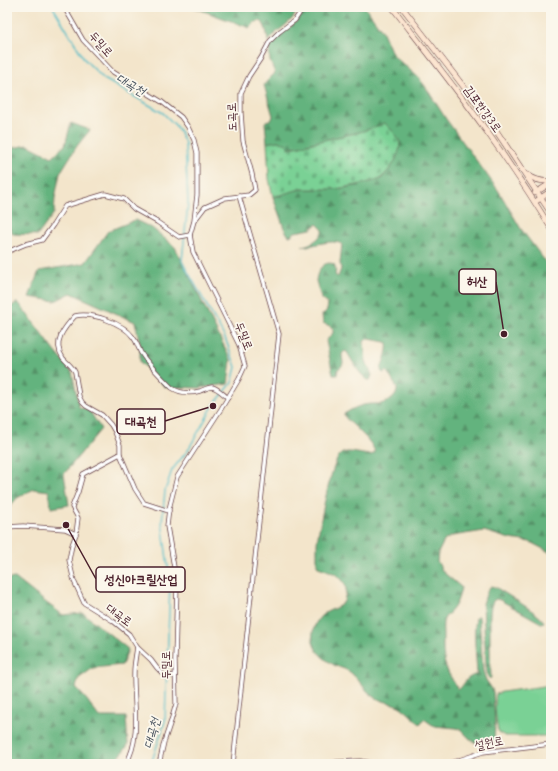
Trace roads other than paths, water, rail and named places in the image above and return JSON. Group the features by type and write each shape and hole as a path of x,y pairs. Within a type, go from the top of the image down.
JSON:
{"street":[{"name":"두밀로","path":"64,7 83,40 113,72 162,102 181,117 188,127 194,140 197,153 197,194 194,221 189,235 193,252 239,345 245,366 239,379 177,477 168,511 168,526 177,585 175,676 176,704 159,764"},
{"name":"도곡로","path":"239,196 249,195 254,190 252,174 243,141 241,93 265,49 276,35 295,20 299,14 300,7"},
{"name":"김포한강3로","path":"392,7 481,123 519,177 551,228"},
{"name":"김포한강3로","path":"402,7 467,91 525,173 551,213"},
{"path":"525,173 536,180 551,182"},
{"path":"530,196 551,182"},
{"path":"534,202 551,191"},
{"path":"7,252 26,244 42,240 65,206 105,194 124,199 134,209 158,222 179,237 189,235"},
{"path":"194,221 204,207 225,198 239,196 279,334 233,764"},
{"path":"168,511 144,503 135,489 120,454 120,445 111,424 102,415 86,406 78,396 76,372 63,359 58,350 59,337 75,316 86,314 115,323 126,329 136,340 142,355 176,391 192,393 213,387 227,397"},
{"name":"대곡로","path":"120,454 82,474 78,492 72,507 78,518 76,534 69,560 74,581 84,603 113,621 129,634 137,647 164,675 175,676"},
{"path":"7,527 23,526 65,529 76,534"},
{"path":"126,764 135,740 136,716 134,699 134,671 137,647"},
{"name":"설원로","path":"431,764 447,764 483,752 551,744"},
{"path":"326,764 360,761 379,764"}],"waterway":[{"name":"대곡천","path":"53,7 85,60 104,79 163,113 178,128 185,143 188,203 182,261 225,338 236,367 232,383 213,406 188,450 172,470 165,491 162,522 170,582 165,721 151,764"}],"place":[{"name":"허산","path":"504,334"},
{"name":"대곡천","path":"213,406"},
{"name":"성신아크릴산업","path":"66,525"}]}
